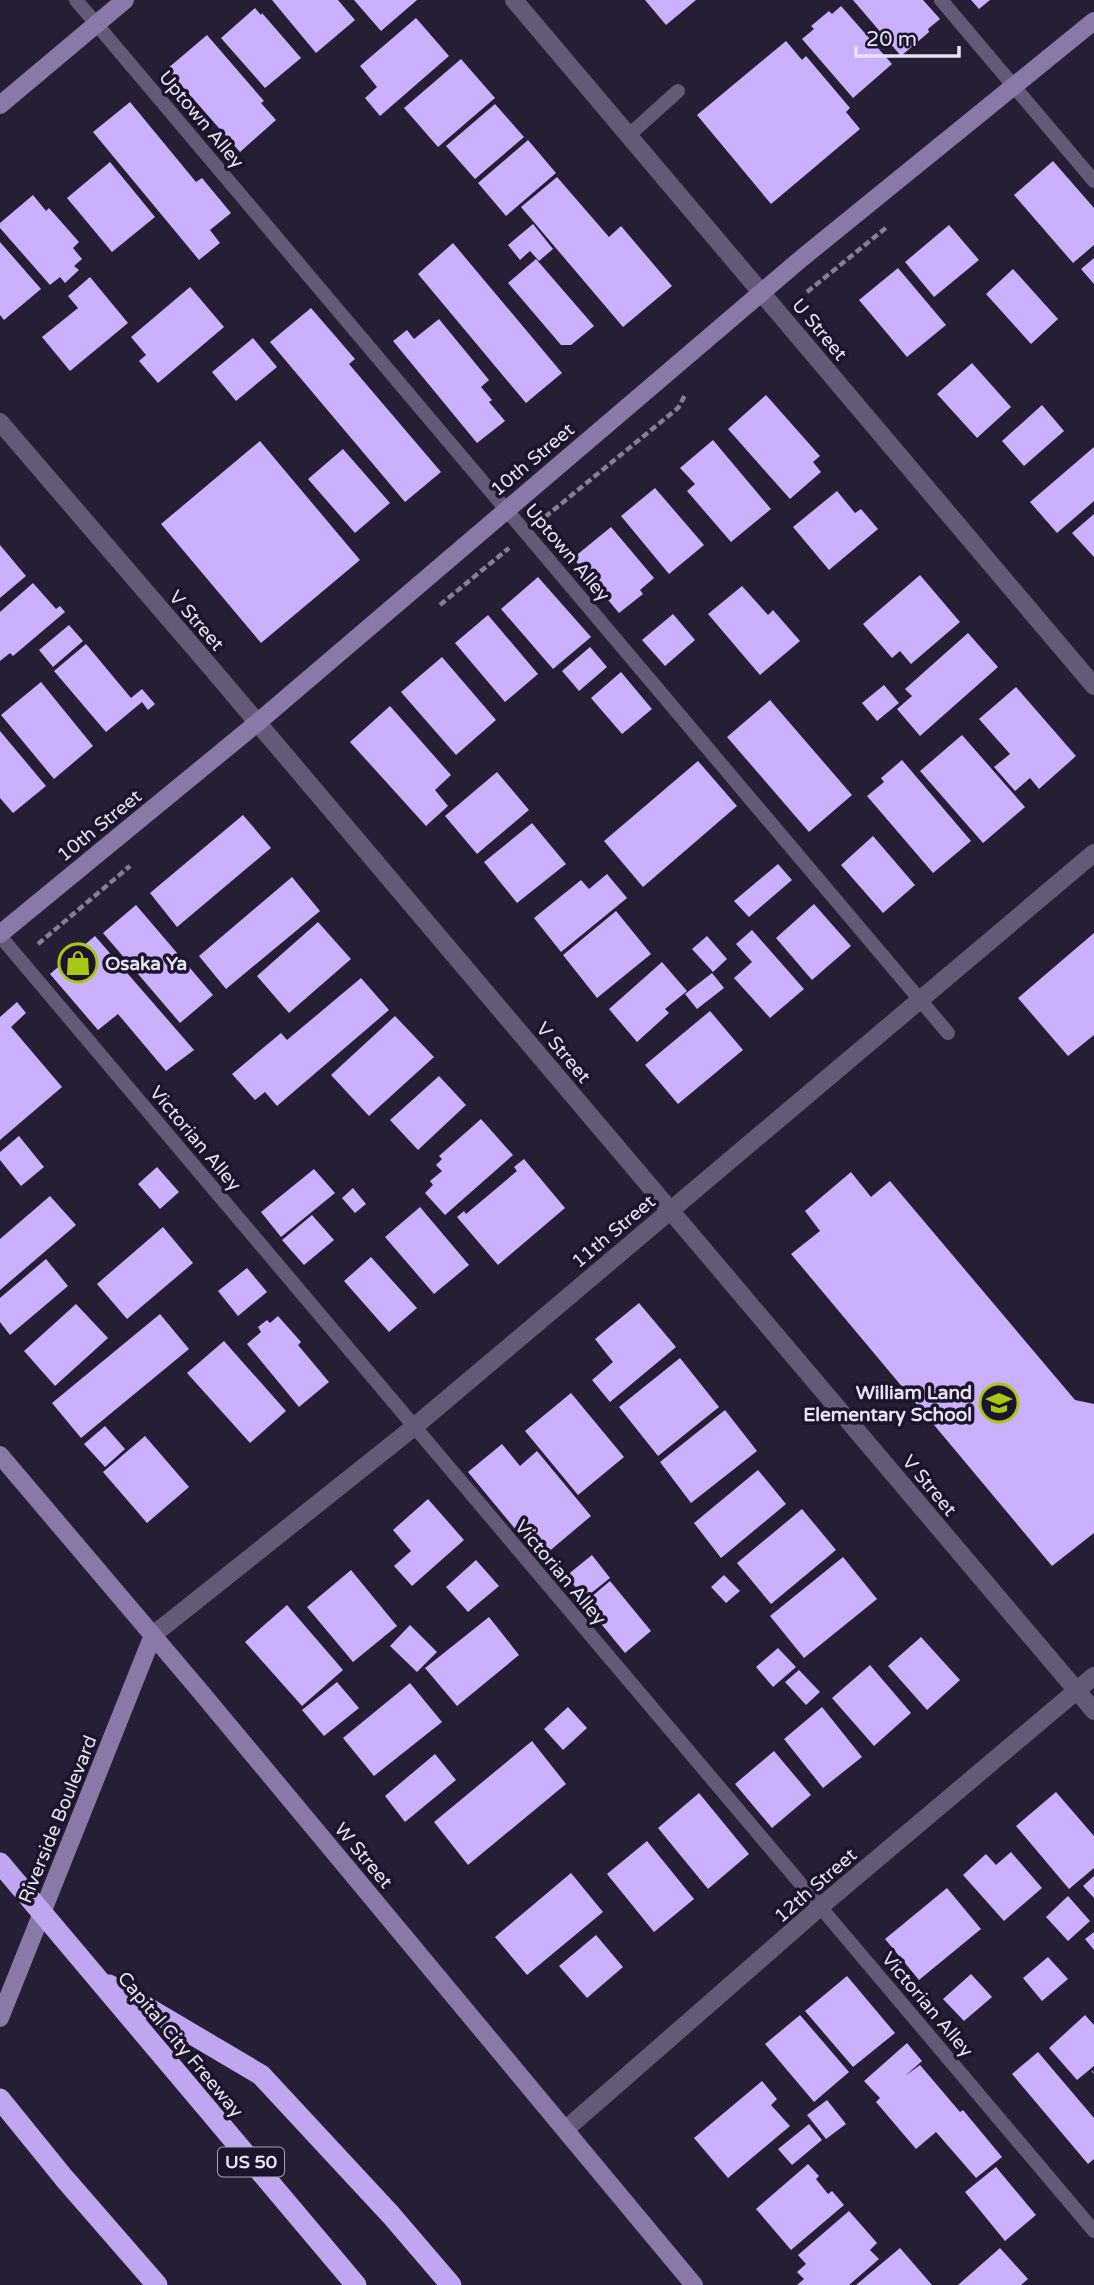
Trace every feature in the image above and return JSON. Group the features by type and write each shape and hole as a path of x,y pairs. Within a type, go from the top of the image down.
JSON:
{"highway":[{"name":"Capital City Freeway","path":"0,1863 93,1975 129,2005 146,2038 356,2285"},
{"path":"129,2005 261,2075 391,2215 451,2285"},
{"path":"0,2099 156,2285"}],"street":[{"path":"0,105 125,0"},
{"name":"U Street","path":"514,0 1094,686"},
{"name":"10th Street","path":"0,935 257,723 761,293 1094,21"},
{"name":"V Street","path":"0,422 1094,1711"},
{"name":"11th Street","path":"153,1635 414,1427 1094,853"},
{"name":"W Street","path":"0,1455 694,2285"},
{"name":"Riverside Boulevard","path":"0,2018 153,1635"},
{"name":"12th Street","path":"566,2129 820,1907 1094,1676"}],"lane":[{"name":"Uptown Alley","path":"76,0 948,1033"},
{"path":"941,0 1094,181"},
{"path":"629,135 678,91"},
{"name":"Victorian Alley","path":"0,935 1094,2231"}],"building":[{"path":"272,0 338,0 355,20 316,53"},
{"path":"354,0 417,0 381,31"},
{"path":"645,0 696,0 666,25"},
{"path":"853,0 923,0 940,19 901,56"},
{"path":"971,0 990,0 979,9"},
{"path":"841,6 892,64 853,98 802,39 814,29 811,26 829,11 832,14"},
{"path":"255,8 301,58 265,88 221,38"},
{"path":"416,18 449,56 380,116 365,98 377,87 360,66"},
{"path":"207,35 264,101 261,103 276,120 240,152 167,69"},
{"path":"786,41 802,60 806,56 850,108 846,112 860,129 771,204 697,115"},
{"path":"461,59 495,98 438,147 404,108"},
{"path":"130,102 196,182 202,178 231,213 210,230 220,243 199,260 93,132"},
{"path":"495,104 524,137 475,179 446,146"},
{"path":"528,140 556,173 506,216 478,183"},
{"path":"1053,161 1094,208 1094,245 1073,263 1014,195"},
{"path":"110,162 155,217 112,252 67,198"},
{"path":"557,177 609,237 621,226 672,286 623,327 521,207"},
{"path":"33,195 46,211 49,208 79,242 73,248 82,259 74,266 79,270 65,283 60,277 50,285 0,228 0,223"},
{"path":"533,224 553,249 539,261 530,251 520,260 508,245"},
{"path":"949,225 979,260 934,297 905,262"},
{"path":"0,242 41,289 4,320 0,315"},
{"path":"453,243 562,373 526,403 418,274"},
{"path":"1094,258 1094,284 1081,269"},
{"path":"536,259 594,326 571,345 561,345 508,283"},
{"path":"898,268 946,325 907,357 859,300"},
{"path":"1013,269 1058,319 1031,344 986,294"},
{"path":"90,277 128,323 70,371 42,337 78,308 68,296"},
{"path":"190,287 224,327 158,383 139,361 146,355 131,337"},
{"path":"311,308 355,359 349,364 441,472 405,502 270,342"},
{"path":"439,319 489,380 481,387 492,400 489,402 505,421 477,443 393,341 407,330 414,339"},
{"path":"253,338 277,367 236,401 212,372"},
{"path":"972,363 1011,407 977,438 937,394"},
{"path":"766,395 820,456 813,462 821,472 790,499 728,429"},
{"path":"1042,405 1064,431 1024,466 1002,441"},
{"path":"713,440 771,509 731,542 687,491 695,484 680,468"},
{"path":"260,441 360,560 261,643 161,524"},
{"path":"1094,447 1094,501 1057,533 1030,502"},
{"path":"343,449 390,503 355,533 308,479"},
{"path":"655,488 704,545 669,574 621,516"},
{"path":"837,491 855,513 861,509 878,529 829,570 793,527"},
{"path":"1094,514 1094,557 1072,533"},
{"path":"611,527 654,578 640,590 643,594 619,613 573,558"},
{"path":"0,545 26,576 0,598"},
{"path":"920,575 960,622 911,664 900,651 892,658 863,624"},
{"path":"538,577 591,637 553,669 501,609"},
{"path":"33,583 56,609 60,606 65,612 13,656 10,653 0,661 0,612"},
{"path":"742,586 768,615 773,610 800,641 760,675 708,614"},
{"path":"673,614 695,640 665,666 642,640"},
{"path":"488,615 538,674 505,702 455,643"},
{"path":"69,625 83,641 53,667 39,650"},
{"path":"968,633 998,667 920,736 897,709 912,696 905,689"},
{"path":"86,644 131,698 142,689 155,704 148,710 142,702 106,732 54,671"},
{"path":"590,647 607,667 579,691 562,671"},
{"path":"442,657 496,720 456,755 401,692"},
{"path":"621,672 652,709 622,734 591,698"},
{"path":"41,682 93,746 54,779 1,715"},
{"path":"884,685 899,703 877,721 862,703"},
{"path":"1016,687 1076,756 1039,789 1030,778 1015,791 994,767 1010,754 979,719"},
{"path":"770,700 852,795 809,832 727,737"},
{"path":"390,706 451,775 435,790 448,806 426,826 350,742"},
{"path":"0,731 46,786 13,813 0,798"},
{"path":"962,735 1025,807 983,843 920,771"},
{"path":"902,760 971,841 933,873 867,796 884,782 881,778"},
{"path":"698,761 737,806 643,887 604,841"},
{"path":"497,772 529,810 477,854 445,816"},
{"path":"243,815 271,848 177,927 150,893"},
{"path":"532,823 566,864 517,903 484,862"},
{"path":"873,836 915,885 883,913 841,865"},
{"path":"778,864 792,880 749,917 734,901"},
{"path":"607,874 627,898 561,952 534,918 581,880 589,889"},
{"path":"292,877 320,911 226,989 199,956"},
{"path":"814,904 851,946 812,980 776,938"},
{"path":"136,905 213,995 180,1023 103,933"},
{"path":"616,911 651,954 597,998 563,955"},
{"path":"318,922 351,959 289,1013 257,976"},
{"path":"752,930 804,989 770,1018 734,978 752,962 736,944"},
{"path":"1094,933 1094,1035 1068,1056 1018,998"},
{"path":"95,936 194,1050 166,1071 118,1014 98,1030 50,974"},
{"path":"707,936 727,959 713,972 692,949"},
{"path":"662,962 687,991 665,1009 669,1013 637,1042 609,1009"},
{"path":"712,973 724,988 697,1009 685,994"},
{"path":"361,978 389,1010 277,1106 265,1092 255,1100 232,1074 281,1033 287,1040"},
{"path":"17,1002 26,1013 11,1027 62,1087 0,1140 0,1017"},
{"path":"710,1011 743,1050 678,1104 645,1065"},
{"path":"395,1016 434,1057 369,1116 331,1075"},
{"path":"439,1076 466,1105 418,1150 390,1120"},
{"path":"481,1119 513,1155 445,1215 425,1193 433,1185 430,1181 442,1171 436,1165 442,1159 439,1156"},
{"path":"19,1136 44,1167 21,1186 0,1160 0,1152"},
{"path":"524,1159 565,1208 498,1265 457,1217 464,1211 466,1214 517,1171 514,1167"},
{"path":"157,1167 179,1192 160,1209 138,1184"},
{"path":"314,1169 335,1193 281,1237 261,1212"},
{"path":"851,1172 871,1197 890,1181 1075,1400 1094,1404 1094,1533 1052,1566 791,1254 820,1231 805,1211"},
{"path":"353,1188 366,1204 355,1213 342,1198"},
{"path":"50,1196 76,1225 0,1290 0,1239"},
{"path":"420,1207 469,1265 434,1294 385,1237"},
{"path":"312,1215 334,1240 304,1265 282,1240"},
{"path":"163,1227 193,1263 127,1319 97,1284"},
{"path":"371,1257 417,1308 389,1332 344,1281"},
{"path":"46,1259 68,1286 10,1335 0,1322 0,1298"},
{"path":"247,1268 267,1292 238,1316 218,1291"},
{"path":"639,1303 676,1347 610,1402 592,1380 613,1362 595,1339"},
{"path":"76,1304 108,1338 55,1386 24,1351"},
{"path":"160,1314 189,1349 81,1438 52,1403"},
{"path":"278,1316 301,1342 298,1345 329,1382 299,1407 247,1344 261,1332 258,1327 267,1320 270,1323"},
{"path":"224,1341 286,1411 250,1443 187,1373"},
{"path":"680,1358 719,1407 658,1456 619,1407"},
{"path":"571,1393 624,1457 578,1495 525,1431"},
{"path":"725,1410 757,1451 691,1503 660,1462"},
{"path":"105,1426 125,1449 105,1467 84,1444"},
{"path":"145,1436 189,1487 147,1523 103,1472"},
{"path":"502,1444 520,1466 537,1451 591,1516 540,1559 468,1472"},
{"path":"758,1470 786,1504 721,1558 694,1523"},
{"path":"428,1499 464,1540 412,1586 394,1566 411,1551 393,1530"},
{"path":"802,1509 836,1550 771,1604 737,1563"},
{"path":"592,1555 610,1578 585,1598 566,1576"},
{"path":"843,1557 877,1599 804,1658 770,1616"},
{"path":"476,1560 499,1586 468,1612 446,1587"},
{"path":"351,1570 397,1626 353,1662 307,1607"},
{"path":"724,1575 740,1591 726,1603 711,1587"},
{"path":"610,1581 651,1631 625,1653 584,1603"},
{"path":"287,1605 343,1670 302,1706 245,1642"},
{"path":"489,1617 519,1655 457,1706 425,1668"},
{"path":"410,1625 437,1652 417,1672 390,1646"},
{"path":"921,1637 960,1680 927,1710 888,1666"},
{"path":"778,1648 796,1667 773,1687 756,1667"},
{"path":"870,1665 911,1713 874,1746 832,1698"},
{"path":"799,1670 820,1692 806,1705 785,1682"},
{"path":"337,1682 359,1708 324,1736 302,1710"},
{"path":"410,1683 442,1722 374,1776 343,1738"},
{"path":"568,1707 587,1728 563,1750 544,1729"},
{"path":"822,1707 862,1757 823,1788 784,1739"},
{"path":"532,1741 566,1784 468,1865 434,1822"},
{"path":"774,1751 811,1795 772,1828 735,1784"},
{"path":"435,1754 456,1780 405,1822 385,1796"},
{"path":"1056,1792 1094,1836 1094,1868 1069,1889 1016,1826"},
{"path":"699,1793 749,1854 708,1889 658,1828"},
{"path":"647,1841 694,1899 654,1932 607,1874"},
{"path":"1011,1852 1042,1888 1004,1921 963,1875 986,1854 996,1865"},
{"path":"571,1873 603,1912 527,1975 495,1937"},
{"path":"1094,1876 1094,1898 1083,1886"},
{"path":"947,1888 981,1929 919,1980 885,1939"},
{"path":"1068,1896 1090,1921 1068,1941 1046,1917"},
{"path":"1094,1932 1094,1950 1085,1939"},
{"path":"596,1935 623,1967 587,1998 559,1966"},
{"path":"1048,1957 1068,1979 1042,2001 1023,1978"},
{"path":"971,1974 992,1997 964,2021 943,1999"},
{"path":"847,1976 895,2033 853,2067 805,2011"},
{"path":"800,2015 849,2072 814,2102 765,2044"},
{"path":"1085,2015 1094,2025 1094,2066 1077,2080 1049,2048"},
{"path":"907,2043 922,2061 905,2076 920,2065 960,2112 963,2110 1002,2157 976,2178 936,2132 916,2149 876,2102 880,2098 864,2081"},
{"path":"1038,2052 1094,2118 1094,2159 1088,2164 1012,2074"},
{"path":"762,2081 777,2099 771,2105 790,2126 728,2178 694,2138"},
{"path":"827,2100 846,2124 826,2139 807,2115"},
{"path":"809,2124 822,2140 792,2165 778,2149"},
{"path":"808,2164 819,2176 816,2179 828,2194 832,2191 844,2205 791,2250 756,2209"},
{"path":"996,2167 1036,2215 1005,2241 965,2192"},
{"path":"849,2211 877,2243 870,2250 879,2259 849,2285 797,2285 804,2279 797,2272 806,2264 798,2255"},
{"path":"900,2248 932,2285 856,2285"},
{"path":"1000,2248 1028,2279 1021,2285 958,2285"}],"place":[{"name":"Osaka Ya","path":"78,963"},
{"name":"William Land Elementary School","path":"999,1403"}]}
